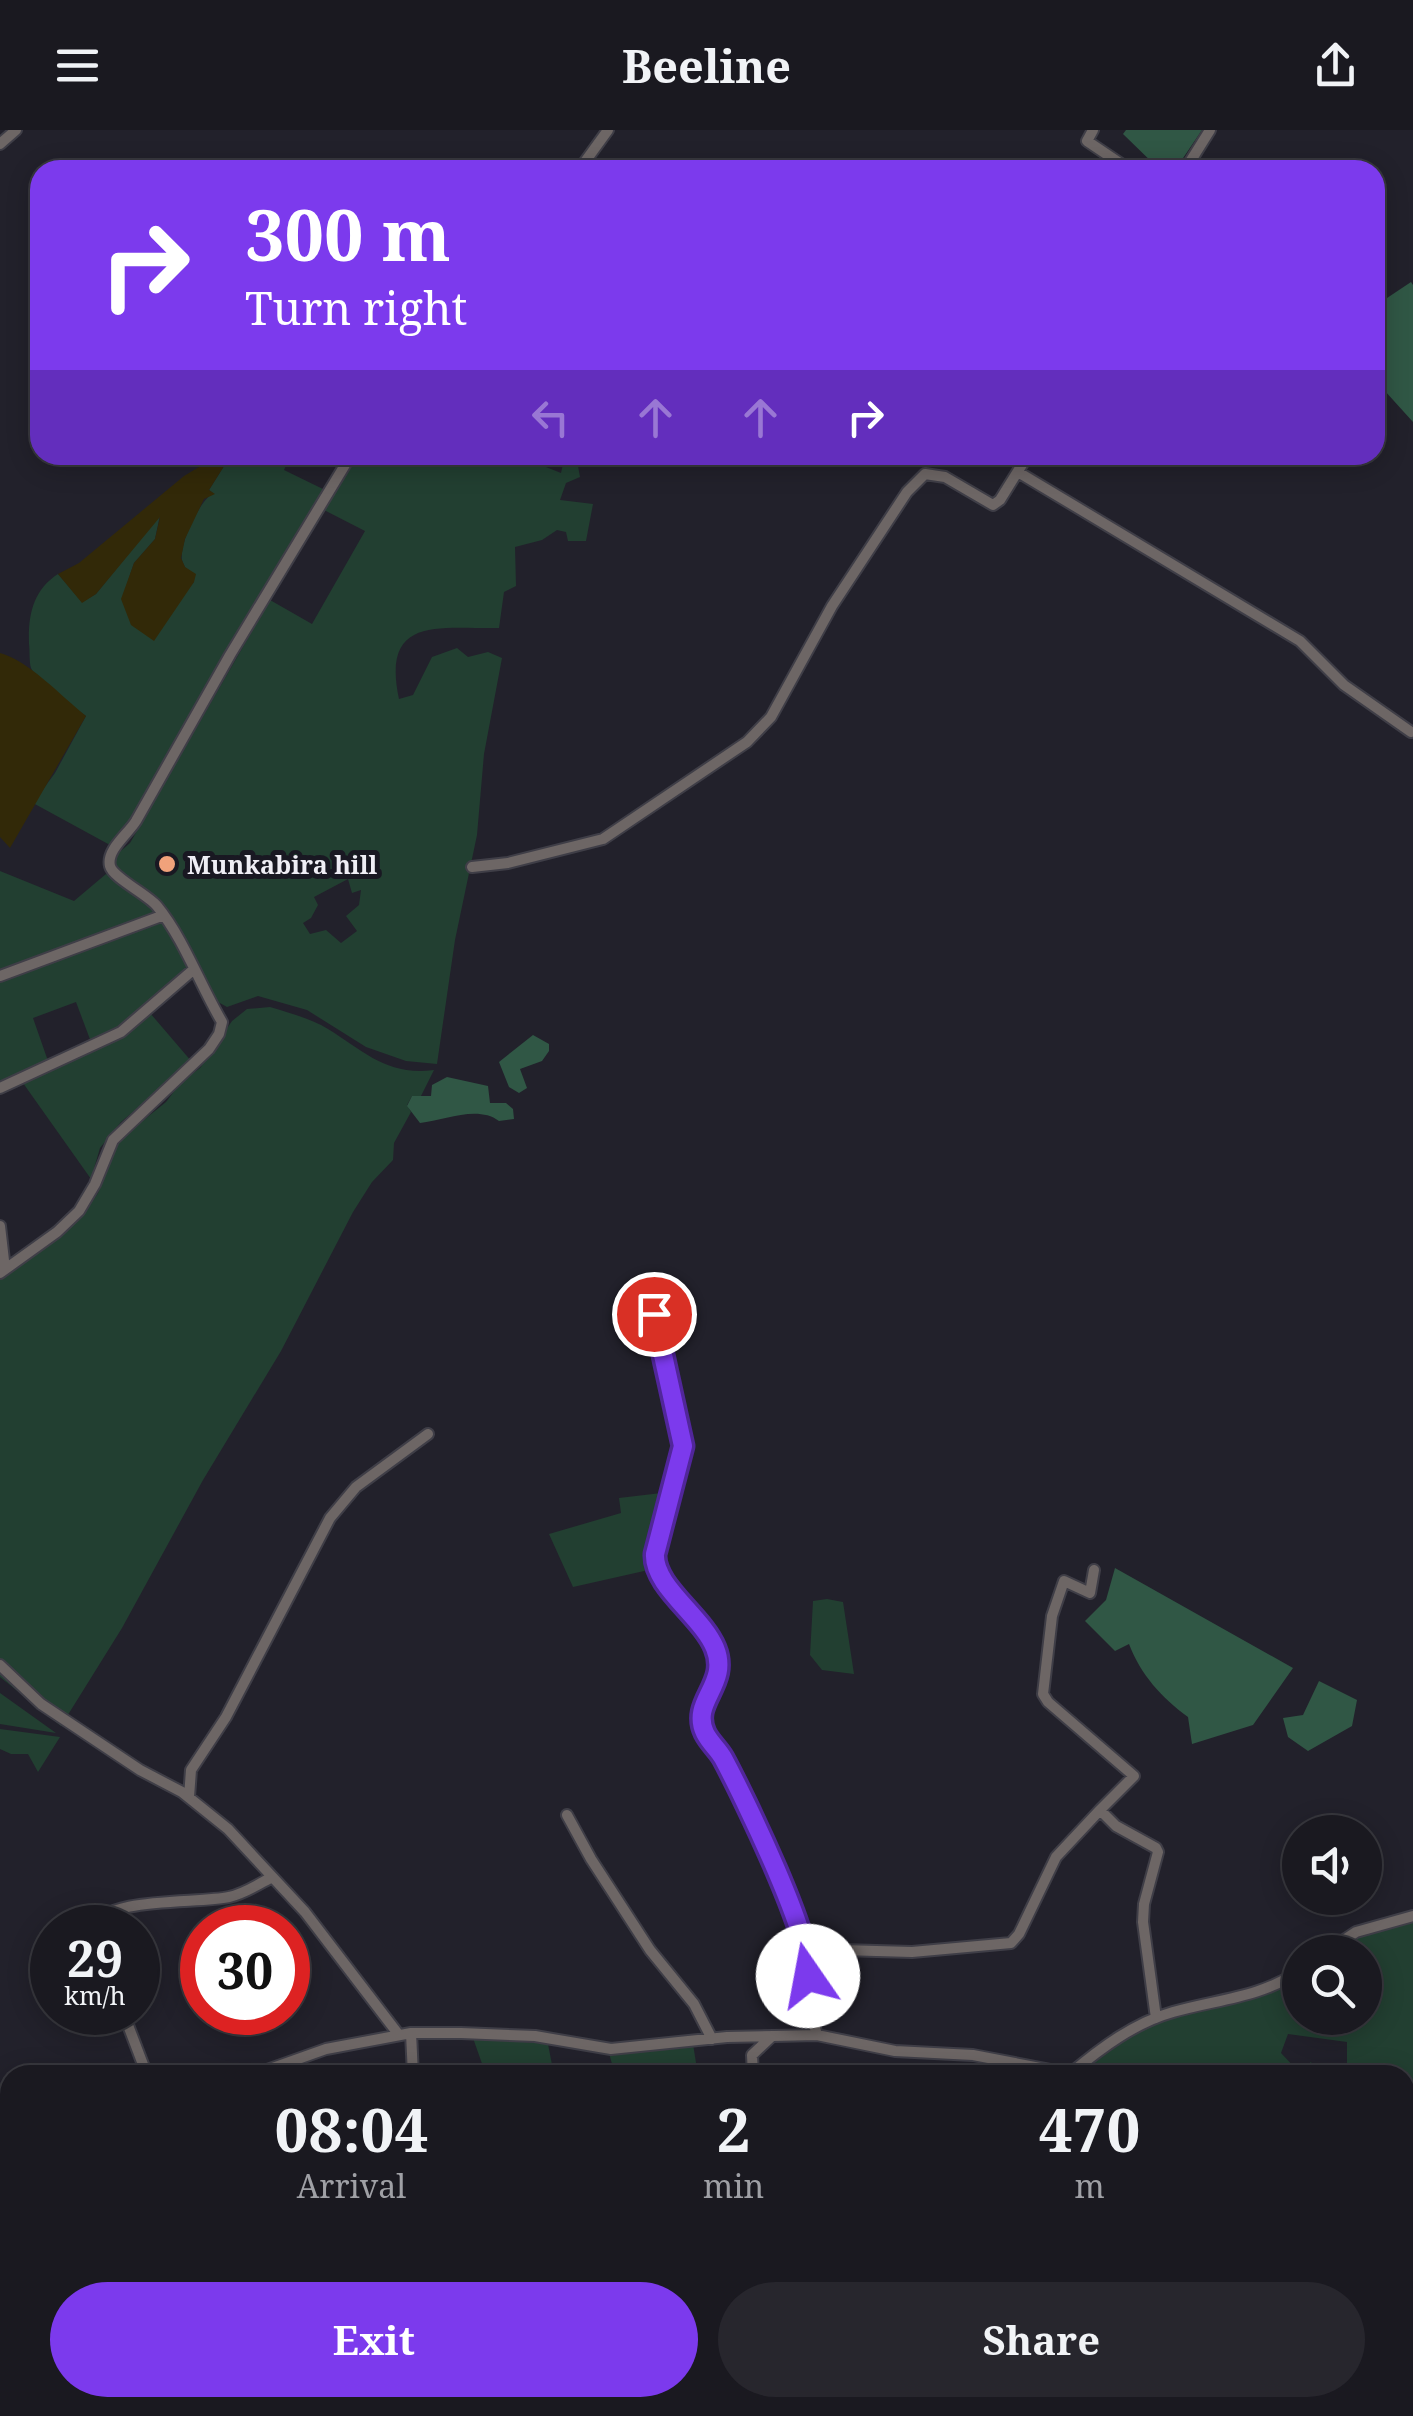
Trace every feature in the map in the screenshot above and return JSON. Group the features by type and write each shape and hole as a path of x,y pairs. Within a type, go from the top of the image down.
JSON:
{"street":[{"path":"0,144 16,130"},
{"path":"586,160 608,130"},
{"path":"1092,130 1088,141 1116,160"},
{"path":"1191,160 1210,130"},
{"path":"3,1271 57,1232 78,1210 96,1184 114,1140 209,1050 219,1034 222,1022 164,915 146,894 114,874 109,864 112,851 127,836 345,465"},
{"path":"472,866 508,863 603,838 747,742 771,717 832,606 907,492 925,474 945,476 992,506 1022,465"},
{"path":"1018,472 1300,641 1344,684 1411,732"},
{"path":"0,976 164,915"},
{"path":"0,1088 121,1032 193,970"},
{"path":"0,1226 3,1271"},
{"path":"654,1314 683,1446 655,1565 700,1622 715,1648 720,1673 702,1709 704,1730 721,1754 768,1852 806,1950 810,1966 806,1997 817,2035"},
{"path":"189,1797 191,1770 226,1717 330,1518 356,1487 428,1434"},
{"path":"806,1950 912,1952 1011,1943 1019,1934 1056,1857 1134,1776 1042,1694 1052,1616 1061,1586 1064,1581 1090,1592 1094,1570"},
{"path":"0,1665 41,1704 140,1770 189,1797 228,1829 335,1949 398,2035"},
{"path":"1100,1810 1116,1826 1158,1852 1143,1922 1156,2018"},
{"path":"568,1814 591,1860 650,1950 694,2004 712,2038"},
{"path":"150,1905 230,1898 272,1876"},
{"path":"1352,1935 1413,1916"},
{"path":"1084,2065 1107,2045 1156,2018 1264,1991 1282,1980"},
{"path":"411,2034 413,2065"},
{"path":"279,2065 313,2052 411,2034 523,2034 611,2050 712,2038 817,2035 895,2051 972,2055 1026,2065"},
{"path":"131,2035 143,2065"},
{"path":"752,2055 772,2036"},
{"path":"739,2037 752,2055 753,2065"}],"green space":[{"path":"1126,130 1202,130 1182,160 1150,160 1123,134"},
{"path":"1411,282 1413,285 1413,422 1385,391 1385,299"},
{"path":"225,465 286,465 284,470 325,490 127,828 110,845 33,803 55,773 86,716 48,688 31,668 31,613 43,588 58,574 82,602 96,594 160,515 155,539 134,563 122,599 129,616 188,589 194,582 182,560 184,543 197,513 213,493 209,490"},
{"path":"353,465 541,465 561,473 563,465 578,465 580,477 566,483 560,500 593,504 586,541 568,541 566,532 557,530 542,540 515,547 516,586 504,592 499,628 420,632 407,640 399,653 399,699 413,695 432,657 457,648 468,657 488,652 502,658 484,754 477,835 455,940 437,1064 406,1061 366,1047 307,1010 258,996 227,1007 218,1002 162,902 115,866 116,855 130,843 270,600 312,624 365,531 324,510","holes":["348,879 352,893 361,890 359,905 346,916 357,931 341,943 326,930 310,934 303,923 318,905 314,897"]},
{"path":"0,871 74,901 106,874 132,888 159,913 0,970"},
{"path":"162,920 189,969 115,1030 91,1042 76,1002 33,1018 48,1061 0,1084 0,980"},
{"path":"270,1007 321,1025 390,1066 434,1070 421,1096 412,1096 407,1105 411,1112 394,1143 393,1160 372,1182 353,1212 281,1351 203,1480 122,1628 61,1726 0,1677 0,1277 67,1230 87,1209 98,1193 120,1139 200,1068 232,1021 247,1009"},
{"path":"150,1013 192,1062 121,1122 100,1148 91,1179 23,1083 106,1045"},
{"path":"533,1035 549,1044 549,1051 542,1061 520,1069 527,1088 519,1093 509,1087 499,1062"},
{"path":"447,1077 488,1086 490,1103 506,1103 513,1109 514,1119 499,1121 471,1114 420,1123 407,1106 412,1096 431,1096 432,1085"},
{"path":"670,1492 651,1561 653,1569 573,1587 549,1534 621,1513 619,1498"},
{"path":"1115,1568 1293,1668 1253,1725 1192,1744 1188,1717 1153,1685 1129,1644 1115,1651 1085,1621 1106,1600"},
{"path":"813,1601 843,1602 854,1674 822,1670 810,1655"},
{"path":"1319,1681 1357,1700 1352,1726 1308,1751 1288,1737 1283,1718 1303,1715"},
{"path":"0,1693 56,1733 0,1724"},
{"path":"0,1729 60,1737 38,1772 28,1754 0,1749"},
{"path":"1413,1919 1413,2065 1347,2065 1347,2042 1295,2035 1382,2035 1382,1935 1353,1935"},
{"path":"1282,1981 1282,2035 1288,2035 1281,2053 1292,2065 1091,2065 1144,2026"},
{"path":"473,2038 548,2044 552,2065 482,2065"},
{"path":"693,2044 696,2065 612,2065 609,2053"}],"sand":[{"path":"202,465 225,465 209,490 215,494 204,499 185,539 181,558 185,567 196,574 194,582 154,641 131,625 121,599 134,563 155,539 160,517 96,594 82,603 58,574 79,563"},
{"path":"0,653 33,671 86,716 10,848 0,837"}],"place":[{"name":"Munkabira hill","path":"167,864"}],"route":[{"path":"654,1314 683,1446 655,1565 700,1622 715,1648 720,1673 702,1709 704,1730 721,1754 768,1852 808,1956 808,1976"}]}
